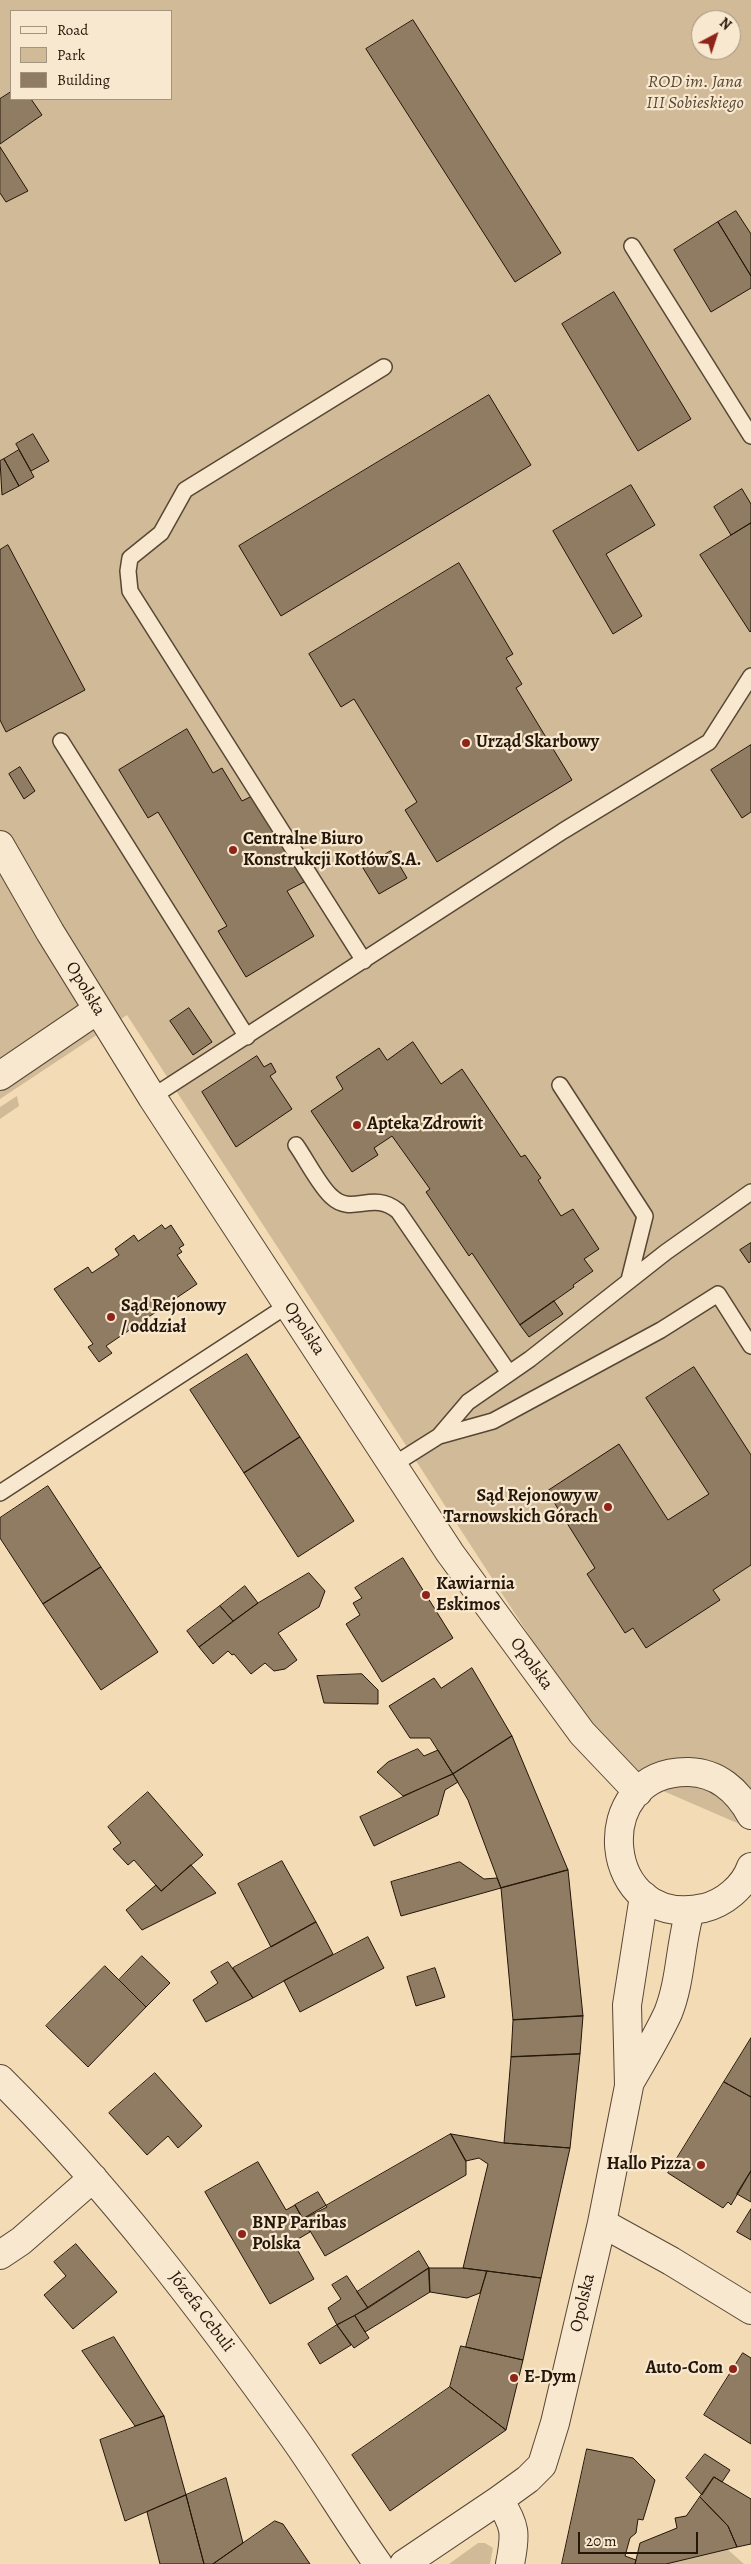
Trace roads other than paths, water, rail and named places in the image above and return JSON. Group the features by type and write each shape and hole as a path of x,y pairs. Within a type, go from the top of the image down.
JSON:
{"street":[{"name":"Opolska","path":"0,845 97,1010 152,1097 450,1553 582,1733 638,1792"},
{"path":"0,1076 97,1010"},
{"path":"751,1815 743,1800 730,1787 715,1778 698,1773 679,1772 657,1779 638,1792 624,1811 618,1833 619,1857 628,1879 644,1896 666,1908 690,1911 715,1905 736,1890 751,1869"},
{"name":"Opolska","path":"404,2564 536,2473 546,2455 602,2223 629,2086 627,2004 644,1896"},
{"name":"Opolska","path":"629,2086 668,2012 677,1982 682,1942 690,1911"},
{"name":"Józefa Cebuli","path":"0,2079 39,2117 93,2178 192,2300 295,2440 378,2564"},
{"path":"0,2255 21,2241 93,2178"},
{"path":"602,2223 671,2261 751,2310"},
{"path":"499,2500 514,2526 515,2535 510,2564"}],"lane":[{"path":"632,246 751,436"},
{"path":"364,961 130,591 128,571 130,558 161,533 185,490 384,366"},
{"path":"152,1097 563,831 709,742 751,676"},
{"path":"61,741 247,1037"},
{"path":"560,1085 646,1216 629,1280"},
{"path":"296,1146 332,1197 358,1205 375,1201 383,1202 398,1211 509,1373"},
{"path":"439,1436 468,1402 509,1373 629,1280 751,1192"},
{"path":"393,1465 439,1436 493,1421 661,1330 718,1294 751,1346"},
{"path":"0,1493 288,1304"}],"place":[{"name":"Urząd Skarbowy","path":"466,743"},
{"name":"Centralne Biuro Konstrukcji Kotłów S.A.","path":"233,850"},
{"name":"Apteka Zdrowit","path":"357,1125"},
{"name":"Sąd Rejonowy / oddział","path":"111,1317"},
{"name":"Sąd Rejonowy w Tarnowskich Górach","path":"608,1507"},
{"name":"Kawiarnia Eskimos","path":"426,1595"},
{"name":"Hallo Pizza","path":"701,2165"},
{"name":"BNP Paribas Polska","path":"242,2234"},
{"name":"Auto-Com","path":"733,2369"},
{"name":"E-Dym","path":"514,2378"}],"park label":[{"name":"ROD im. Jana III Sobieskiego","path":"695,94"}]}
